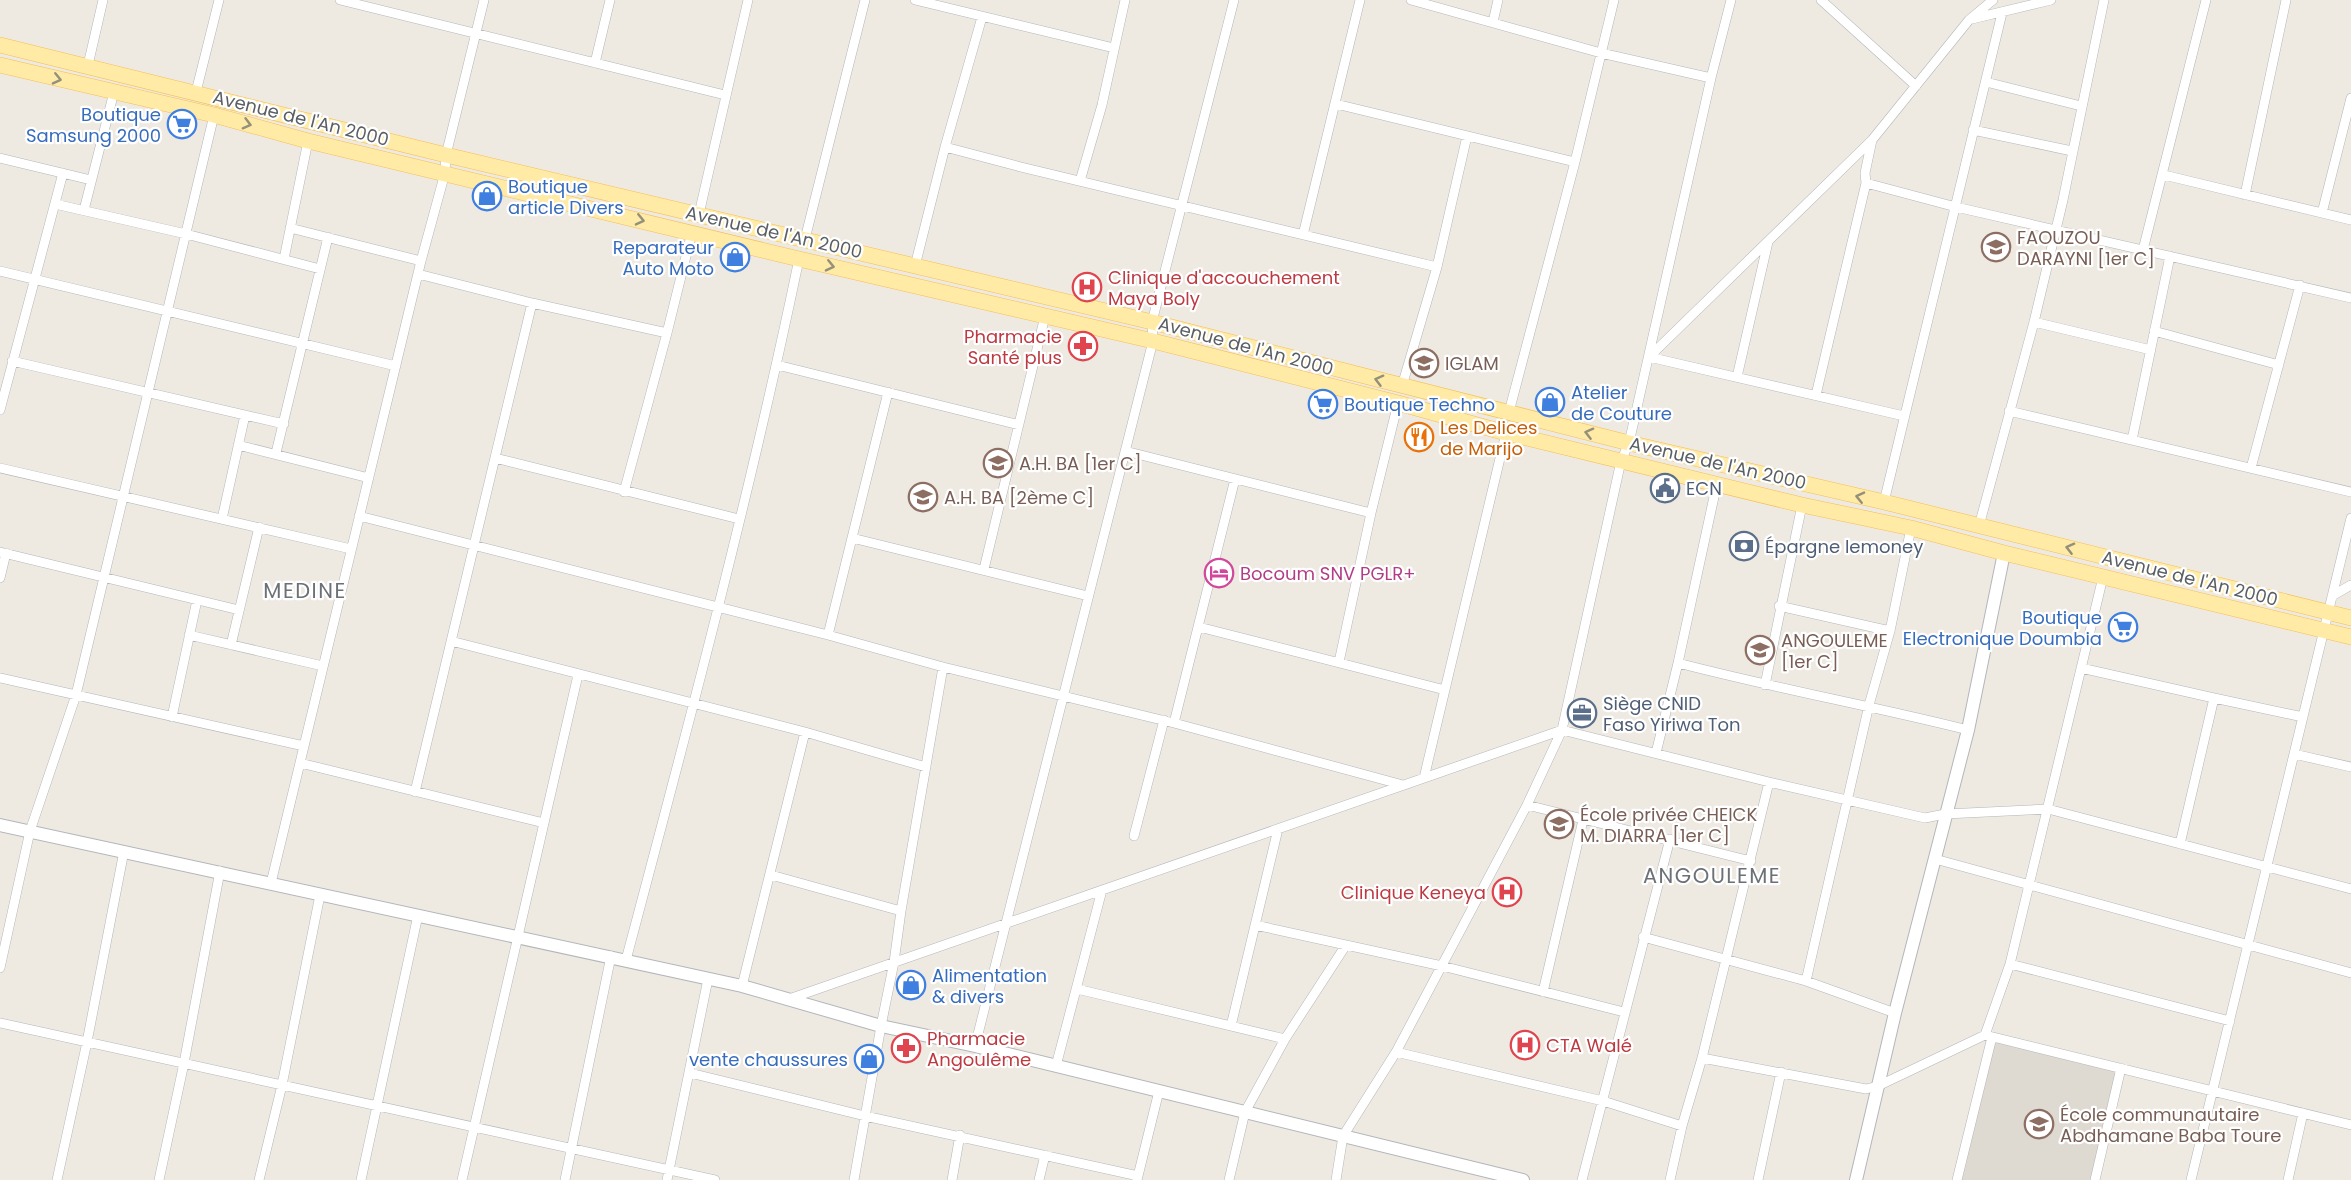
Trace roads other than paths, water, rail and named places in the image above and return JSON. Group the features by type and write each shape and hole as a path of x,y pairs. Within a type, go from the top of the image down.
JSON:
{"main road":[{"name":"Avenue de l'An 2000","path":"0,45 446,155 1152,322 1629,443 1884,502 2351,618"},
{"name":"Avenue de l'An 2000","path":"0,66 799,259 1153,341 1506,433 1802,505 1911,528 2004,554 2351,637"}],"street":[{"path":"88,65 103,0"},
{"path":"196,92 219,0"},
{"path":"340,0 368,3 476,34 726,95"},
{"path":"271,882 421,261 445,173 446,155 484,0"},
{"path":"595,63 610,0"},
{"path":"699,214 748,0"},
{"path":"804,239 865,0"},
{"path":"915,0 1114,48"},
{"path":"1080,182 1102,105 1125,0"},
{"path":"975,1046 1153,341 1152,322 1234,0"},
{"path":"1303,235 1360,0"},
{"path":"1411,0 1601,53 1711,78"},
{"path":"1493,22 1498,0"},
{"path":"1509,412 1575,162 1614,0"},
{"path":"1336,1180 1343,1136 1396,1052 1527,805 1562,730 1621,461 1629,443 1711,78 1731,0"},
{"path":"1821,0 1916,86"},
{"path":"1649,357 1872,140 1969,20 1993,0"},
{"path":"1969,20 2051,0"},
{"path":"1979,526 2034,322 2104,0"},
{"path":"2144,250 2206,0"},
{"path":"2245,195 2286,0"},
{"path":"1884,502 2002,13"},
{"path":"915,266 945,147 982,16"},
{"path":"1986,82 2081,106"},
{"path":"84,210 114,92"},
{"path":"2322,213 2351,98"},
{"path":"1336,104 1575,162"},
{"path":"0,968 30,831 76,695 214,116"},
{"path":"1973,130 2072,151"},
{"path":"1402,386 1437,267 1467,136"},
{"path":"1816,395 1866,183 1865,173 1872,140"},
{"path":"284,260 308,141"},
{"path":"945,147 1080,182 1437,267"},
{"path":"0,158 91,180"},
{"path":"0,410 63,173"},
{"path":"2164,175 2351,220"},
{"path":"1866,183 1956,207 2351,298"},
{"path":"55,204 186,234 320,269"},
{"path":"291,228 421,261"},
{"path":"624,492 692,232"},
{"path":"276,453 328,237"},
{"path":"1737,377 1768,241"},
{"path":"2132,440 2170,256"},
{"path":"626,960 740,519 777,365 799,259"},
{"path":"0,271 396,366"},
{"path":"418,274 532,303 667,333"},
{"path":"2251,468 2300,285"},
{"path":"415,792 532,303"},
{"path":"984,569 1045,316"},
{"path":"2034,322 2151,350"},
{"path":"2154,331 2279,365"},
{"path":"1649,357 1904,416"},
{"path":"12,361 284,424"},
{"path":"777,365 1019,424"},
{"path":"828,635 888,392"},
{"path":"1339,662 1371,513 1398,403"},
{"path":"2009,411 2351,492"},
{"path":"222,519 245,415"},
{"path":"1424,778 1506,433"},
{"path":"238,445 369,478"},
{"path":"1125,451 1371,513"},
{"path":"495,458 624,492 740,519"},
{"path":"0,468 351,549"},
{"path":"1174,723 1235,479"},
{"path":"1656,753 1717,483"},
{"path":"1765,685 1779,606 1802,505"},
{"path":"360,516 828,635 943,667 1164,720 1403,785"},
{"path":"2191,1180 2351,518"},
{"path":"231,645 259,527"},
{"path":"1806,981 1869,705 1890,631 1911,528"},
{"path":"852,538 1088,596"},
{"path":"0,578 3,553 239,610"},
{"path":"1856,1180 1895,1013 1968,730 2004,554"},
{"path":"1957,1180 1989,1036 2010,964 2103,577"},
{"path":"2332,596 2351,585"},
{"path":"172,717 197,600"},
{"path":"1779,606 1890,631"},
{"path":"1199,627 1445,690"},
{"path":"189,635 323,666"},
{"path":"451,641 806,732 926,767"},
{"path":"1678,663 1765,685 1869,705 1968,730"},
{"path":"854,1180 894,962 943,667"},
{"path":"2082,668 2303,717"},
{"path":"462,1180 578,675"},
{"path":"0,678 304,746"},
{"path":"2180,844 2214,698"},
{"path":"1134,836 1164,720"},
{"path":"789,999 1562,730 1925,818 1946,814 2048,809 2351,889"},
{"path":"742,986 806,732"},
{"path":"2294,754 2351,767"},
{"path":"300,763 544,823"},
{"path":"1670,1180 1769,782"},
{"path":"1527,805 1751,861"},
{"path":"1543,992 1583,820"},
{"path":"0,825 708,978 881,1026 975,1046 1523,1180"},
{"path":"1231,1026 1278,829"},
{"path":"1582,1180 1670,839"},
{"path":"57,1180 87,1042 124,851"},
{"path":"1935,860 2351,973"},
{"path":"159,1180 184,1063 220,871"},
{"path":"771,875 901,911"},
{"path":"1056,1066 1102,890"},
{"path":"260,1180 320,895"},
{"path":"361,1180 418,915"},
{"path":"1255,925 1442,966 1624,1012"},
{"path":"1643,937 1806,981 1895,1013"},
{"path":"1230,1180 1245,1112 1285,1040 1346,945"},
{"path":"565,1180 611,956"},
{"path":"2010,964 2230,1021"},
{"path":"666,1180 708,978"},
{"path":"1077,989 1285,1040"},
{"path":"0,1023 715,1180"},
{"path":"1702,1058 1866,1089 1878,1086 1989,1036 2351,1125"},
{"path":"1396,1052 1603,1101 1682,1126"},
{"path":"2095,1180 2121,1068"},
{"path":"1758,1180 1781,1072"},
{"path":"690,1073 865,1116 960,1135 1138,1178 1159,1091"},
{"path":"2288,1180 2303,1113"},
{"path":"952,1180 960,1135"},
{"path":"1040,1180 1045,1155"}],"place":[{"name":"Boutique Samsung 2000","path":"182,124"},
{"name":"Boutique article Divers","path":"487,196"},
{"name":"FAOUZOU DARAYNI [1er C]","path":"1996,247"},
{"name":"Reparateur Auto Moto","path":"735,257"},
{"name":"Clinique d'accouchement Maya Boly","path":"1087,287"},
{"name":"Pharmacie Santé plus","path":"1083,346"},
{"name":"IGLAM","path":"1424,363"},
{"name":"Atelier de Couture","path":"1550,402"},
{"name":"Boutique Techno","path":"1323,404"},
{"name":"Les Delices de Marijo","path":"1419,437"},
{"name":"A.H. BA [1er C]","path":"998,463"},
{"name":"ECN","path":"1665,488"},
{"name":"A.H. BA [2ème C]","path":"923,497"},
{"name":"Épargne lemoney","path":"1744,546"},
{"name":"Bocoum SNV PGLR+","path":"1219,573"},
{"name":"Boutique Electronique Doumbia","path":"2123,627"},
{"name":"ANGOULEME [1er C]","path":"1760,650"},
{"name":"Siège CNID Faso Yiriwa Ton","path":"1582,713"},
{"name":"École privée CHEICK M. DIARRA [1er C]","path":"1559,824"},
{"name":"Clinique Keneya","path":"1507,892"},
{"name":"Alimentation & divers","path":"911,985"},
{"name":"CTA Walé","path":"1525,1045"},
{"name":"Pharmacie Angoulême","path":"906,1048"},
{"name":"vente chaussures","path":"869,1059"},
{"name":"École communautaire Abdhamane Baba Toure","path":"2039,1124"}],"district":[{"name":"MEDINE","path":"305,590"},
{"name":"ANGOULEME","path":"1712,875"}]}
